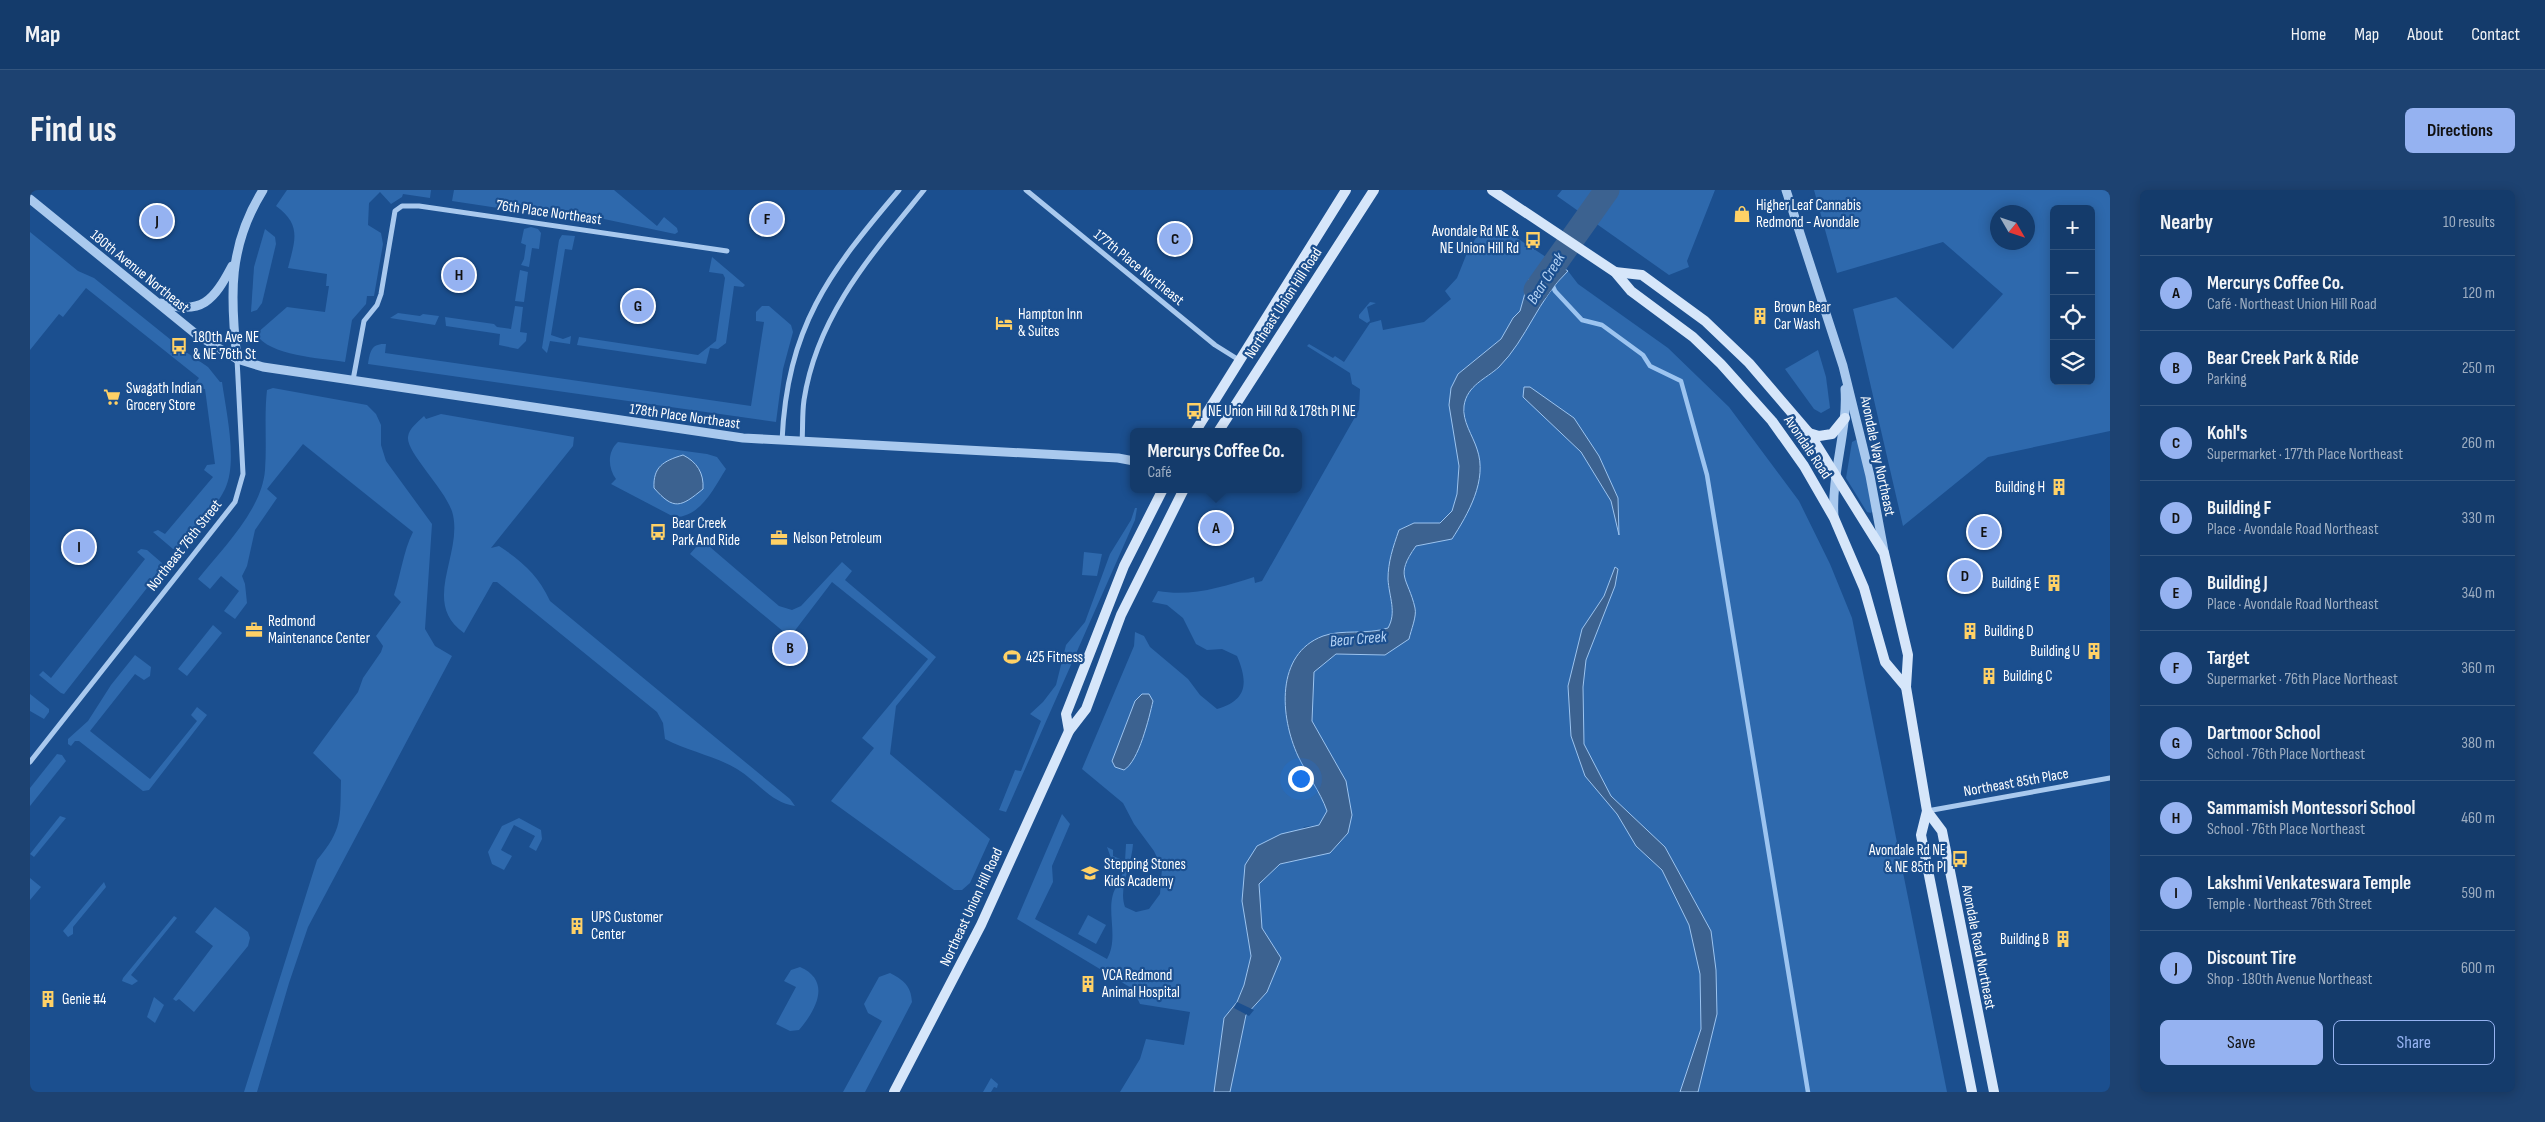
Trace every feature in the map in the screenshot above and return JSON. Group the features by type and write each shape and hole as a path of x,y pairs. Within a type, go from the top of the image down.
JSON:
{"main road":[{"name":"Northeast Union Hill Road","path":"1197,428 1346,190"},
{"name":"Northeast Union Hill Road","path":"1221,428 1374,190"},
{"name":"Avondale Road","path":"1492,190 1615,272 1632,291 1693,338 1747,391 1795,452 1834,518 1864,588 1886,662 1906,687"},
{"name":"Avondale Road","path":"1615,272 1642,275 1705,322 1755,369 1809,433 1884,553"},
{"path":"1809,433 1819,436 1832,434 1845,418"},
{"name":"Northeast Union Hill Road","path":"1069,731 1066,714 1106,608 1124,566 1161,493"},
{"name":"Northeast Union Hill Road","path":"894,1092 982,925 1069,731 1086,710 1122,615 1182,493"},
{"name":"Avondale Road Northeast","path":"1884,553 1908,656 1906,687 1927,811 1921,835 1972,1092"},
{"name":"Avondale Road Northeast","path":"1927,811 1942,830 1994,1092"}],"street":[{"name":"Northeast 76th Street","path":"30,762 234,502 242,481 243,457 232,313 234,264 245,225 263,190"},
{"path":"782,442 784,397 804,325 830,276 852,245 899,190"},
{"path":"802,442 804,400 822,338 847,287 924,190"},
{"name":"177th Place Northeast","path":"1026,190 1215,346 1239,360"},
{"name":"Avondale Way Northeast","path":"1786,190 1844,366 1870,476 1884,553"},
{"name":"180th Avenue Northeast","path":"30,199 212,346 236,359"},
{"name":"76th Place Northeast","path":"353,380 364,321 377,305 381,294 395,211 402,206 419,206 726,251"},
{"path":"155,301 180,308 204,304 217,293 234,264"},
{"name":"178th Place Northeast","path":"236,359 263,367 743,438 782,442 1118,458 1130,460"},
{"name":"Avondale Way Northeast","path":"1834,518 1832,496 1845,418 1844,366"},
{"name":"Northeast 85th Place","path":"1927,811 2110,778"}],"shaded area":[{"path":"287,190 431,190 430,198 403,194 402,197 391,204 380,192 369,203 368,225 381,233 383,244 374,296 367,296 366,304 352,320 345,362 296,355 272,347 256,334 287,307 325,312 329,286 326,286 327,274 288,268 294,241 293,227 290,220 276,206"},
{"path":"454,190 614,190 657,226 664,217 677,228 678,232 675,234 585,215 584,221 452,201"},
{"path":"1562,190 1715,190 1687,261 1689,267 1669,275 1557,196"},
{"path":"1814,190 2110,190 2110,431 1988,457 1903,526 1853,309 1896,297 1953,349 2003,294 1943,242 1837,273"},
{"path":"1494,223 1546,257 1538,272 1529,279 1520,311 1513,318 1501,339 1458,374 1456,442 1459,466 1457,494 1452,511 1439,523 1414,523 1399,530 1389,567 1388,580 1392,617 1388,629 1372,633 1342,633 1286,707 1298,756 1323,798 1327,811 1319,825 1304,827 1242,901 1251,956 1244,985 1237,1002 1224,1018 1214,1092 1120,1092 1140,1059 1146,1039 1184,1045 1190,1012 1140,1004 1133,989 1017,919 1062,814 1070,824 1052,866 1053,882 1035,919 1107,959 1112,941 1111,904 1116,887 1114,879 1121,877 1124,870 1121,861 1111,858 1107,847 1113,850 1113,856 1125,861 1126,844 1133,844 1124,884 1123,900 1125,907 1136,912 1149,909 1160,894 1162,868 1154,851 1134,824 1123,803 1082,769 1134,646 1135,632 1144,636 1150,647 1188,679 1200,695 1217,709 1235,701 1243,689 1244,682 1241,665 1237,656 1222,649 1207,650 1196,644 1183,618 1167,605 1152,602 1158,591 1170,593 1195,592 1254,577 1255,583 1262,581 1359,410 1360,389 1352,384 1350,373 1307,346 1309,344 1344,362 1370,323 1381,320 1383,330 1424,322 1451,299 1445,291 1457,278 1467,253 1483,226"},
{"path":"531,227 538,229 541,233 539,249 532,248 529,267 521,265 526,245 521,243 524,229"},
{"path":"265,229 275,237 276,244 262,303 257,310 251,312 254,267"},
{"path":"30,232 78,271 94,278 186,352 208,367 222,382 230,436 231,465 229,478 216,505 179,548 173,549 153,532 158,530 165,534 213,477 204,470 207,465 215,464 205,389 194,388 193,386 199,378 86,288 63,317 59,314 30,350"},
{"path":"562,235 575,236 572,250 565,249 551,335 563,339 571,336 570,344 550,341 547,353 542,348 559,240"},
{"path":"712,257 745,285 743,287 734,286 726,343 718,349 710,348 706,364 577,345 579,337 698,355 716,341 725,278 723,274 709,272"},
{"path":"520,270 528,272 524,302 515,301"},
{"path":"1568,271 1578,284 1668,348 1729,407 1799,501 1830,564 1852,618 1947,1092 1230,1092 1246,1015 1267,992 1281,958 1262,928 1259,884 1280,864 1330,852 1346,781 1312,721 1313,672 1336,654 1385,655 1416,610 1406,584 1406,563 1416,546 1452,539 1478,451 1465,418 1465,399 1472,388 1500,365 1549,293"},
{"path":"1370,302 1376,303 1367,307 1370,321 1367,323 1359,318 1359,315"},
{"path":"515,306 523,307 520,332 527,333 526,341 518,349 499,345 500,334 446,326 445,317 494,324 497,327 511,329"},
{"path":"762,306 769,306 791,325 793,332 783,369 776,422 368,364 372,349 377,345 386,344 385,353 751,406 764,322 756,321 756,312"},
{"path":"398,313 439,316 435,325 390,318"},
{"path":"1818,350 1826,377 1830,408 1821,413 1814,409 1785,369"},
{"path":"273,388 367,405 376,414 381,425 381,445 386,461 432,524 425,629 435,646 452,656 308,927 289,983 257,1092 244,1092 317,860 332,840 340,814 341,780 313,753 358,692 363,678 381,652 383,646 376,636 401,602 394,595 413,532 303,444 267,489 277,498 255,530 247,566 242,576 247,603 235,619 224,611 239,591 221,576 210,589 198,579 229,542 257,500 265,470 267,390"},
{"path":"441,414 574,437 573,446 491,548 499,546 523,564 535,576 550,601 790,799 795,806 786,804 771,796 729,764 665,739 663,723 657,712 497,582 493,582 464,633 452,621 445,608 444,593 454,531 453,515 444,495 413,453 408,437 412,428 424,416 426,419"},
{"path":"1856,440 1859,443 1873,510 1871,513 1867,512 1846,478 1852,442"},
{"path":"618,442 707,454 717,457 726,469 711,493 699,507 691,513 674,517 611,484 616,479 611,470 610,455"},
{"path":"1135,508 1137,508 1135,520 1006,812 999,810 1015,770 1021,771 1041,721 1030,714 1043,702 1056,685 1066,645 1085,622 1110,554 1131,520"},
{"path":"696,547 710,547 779,606 792,610 801,606 842,562 852,571 845,580 936,657 896,706 890,754 990,839 970,883 962,890 954,890 831,801 874,748 862,738 928,659 832,582 790,637 690,554"},
{"path":"141,549 147,550 162,563 161,570 64,694 61,693 39,675 43,671 51,678 145,559 137,552"},
{"path":"1084,552 1102,554 1097,576 1082,575"},
{"path":"213,625 222,633 187,676 178,669"},
{"path":"135,655 151,667 150,676 144,680 135,674 90,731 150,779 197,721 191,715 197,707 207,715 149,790 143,791 79,741 75,741 71,746 68,744 68,739 88,721 111,685"},
{"path":"30,694 49,709 44,719 30,711"},
{"path":"57,754 62,755 66,761 30,806 30,788"},
{"path":"60,816 66,818 34,857 30,854"},
{"path":"519,818 541,830 542,839 536,851 529,847 535,836 514,825 501,850 512,856 504,870 492,864 488,852 502,826"},
{"path":"30,878 41,887 30,900"},
{"path":"104,882 106,887 73,927 73,934 68,937 63,931"},
{"path":"215,907 248,932 250,938 248,946 194,1012 179,999 176,1001 173,999 213,946 195,932"},
{"path":"1088,915 1106,925 1096,944 1078,934"},
{"path":"174,916 177,918 131,975 138,981 132,985 122,981 123,978"},
{"path":"800,967 810,973 816,980 818,996 811,1014 799,1030 790,1031 776,1024 796,987 784,981 791,970"},
{"path":"890,973 906,984 910,991 912,1002 865,1092 843,1092 882,1021 868,1013 864,1004 879,977"},
{"path":"154,997 164,1005 155,1023 147,1017"},
{"path":"991,1078 998,1084 997,1088 994,1087 991,1092 983,1092"}],"water":[{"path":"1546,257 1568,271 1548,294 1509,356 1499,367 1473,388 1466,399 1464,406 1465,417 1480,461 1478,485 1470,508 1452,539 1416,546 1406,564 1405,577 1415,608 1415,619 1409,639 1385,655 1336,654 1314,672 1312,721 1346,781 1352,815 1348,833 1330,853 1280,864 1259,884 1262,928 1281,958 1267,992 1246,1015 1230,1092 1214,1092 1224,1018 1237,1002 1244,985 1251,956 1242,901 1245,865 1257,846 1281,834 1319,825 1327,811 1298,756 1292,740 1285,706 1289,672 1296,657 1307,645 1323,636 1388,628 1392,616 1388,579 1389,567 1399,530 1414,523 1440,523 1452,511 1457,494 1459,466 1449,405 1451,388 1458,374 1501,339 1513,318 1520,311 1529,279 1538,272"},
{"path":"1524,387 1530,387 1574,418 1599,456 1618,498 1619,535 1611,501 1581,452 1523,397"},
{"path":"683,455 699,469 703,489 689,500 678,504 672,503 661,495 654,488 654,481 657,470 661,466"},
{"path":"1615,567 1618,569 1615,586 1586,660 1583,687 1584,744 1611,796 1665,847 1711,931 1716,970 1717,1014 1698,1092 1680,1092 1701,1029 1700,974 1689,925 1662,870 1636,846 1617,814 1585,776 1571,736 1568,686 1582,629 1604,596"},
{"path":"1142,694 1149,694 1153,701 1139,749 1124,770 1115,767 1112,761 1135,701"}],"pier":[{"path":"1237,1002 1254,1010 1249,1016 1234,1008"}],"waterway":[{"name":"Bear Creek","path":"1536,290 1607,190"},
{"path":"1551,282 1555,291 1582,320 1602,325 1643,355 1650,366 1681,381 1707,475 1808,1092"}],"place":[{"name":"Higher Leaf Cannabis Redmond - Avondale","path":"1742,214"},
{"name":"Target","path":"767,219"},
{"name":"Discount Tire","path":"157,221"},
{"name":"Kohl's","path":"1175,239"},
{"name":"Avondale Rd NE & NE Union Hill Rd","path":"1533,240"},
{"name":"Sammamish Montessori School","path":"459,275"},
{"name":"Dartmoor School","path":"638,306"},
{"name":"Brown Bear Car Wash","path":"1760,316"},
{"name":"Hampton Inn & Suites","path":"1004,323"},
{"name":"180th Ave NE & NE 76th St","path":"179,346"},
{"name":"Swagath Indian Grocery Store","path":"112,397"},
{"name":"NE Union Hill Rd & 178th Pl NE","path":"1194,411"},
{"name":"Building H","path":"2059,487"},
{"name":"Mercurys Coffee Co.","path":"1216,528"},
{"name":"Bear Creek Park And Ride","path":"658,532"},
{"name":"Building J","path":"1984,532"},
{"name":"Nelson Petroleum","path":"779,538"},
{"name":"Lakshmi Venkateswara Temple","path":"79,547"},
{"name":"Building F","path":"1965,576"},
{"name":"Building E","path":"2054,583"},
{"name":"Redmond Maintenance Center","path":"254,630"},
{"name":"Building D","path":"1970,631"},
{"name":"Bear Creek Park & Ride","path":"790,648"},
{"name":"Building U","path":"2094,651"},
{"name":"425 Fitness","path":"1012,657"},
{"name":"Building C","path":"1989,676"},
{"name":"Avondale Rd NE & NE 85th Pl","path":"1960,859"},
{"name":"Stepping Stones Kids Academy","path":"1090,873"},
{"name":"UPS Customer Center","path":"577,926"},
{"name":"Building B","path":"2063,939"},
{"name":"VCA Redmond Animal Hospital","path":"1088,984"},
{"name":"Genie #4","path":"48,999"}]}
